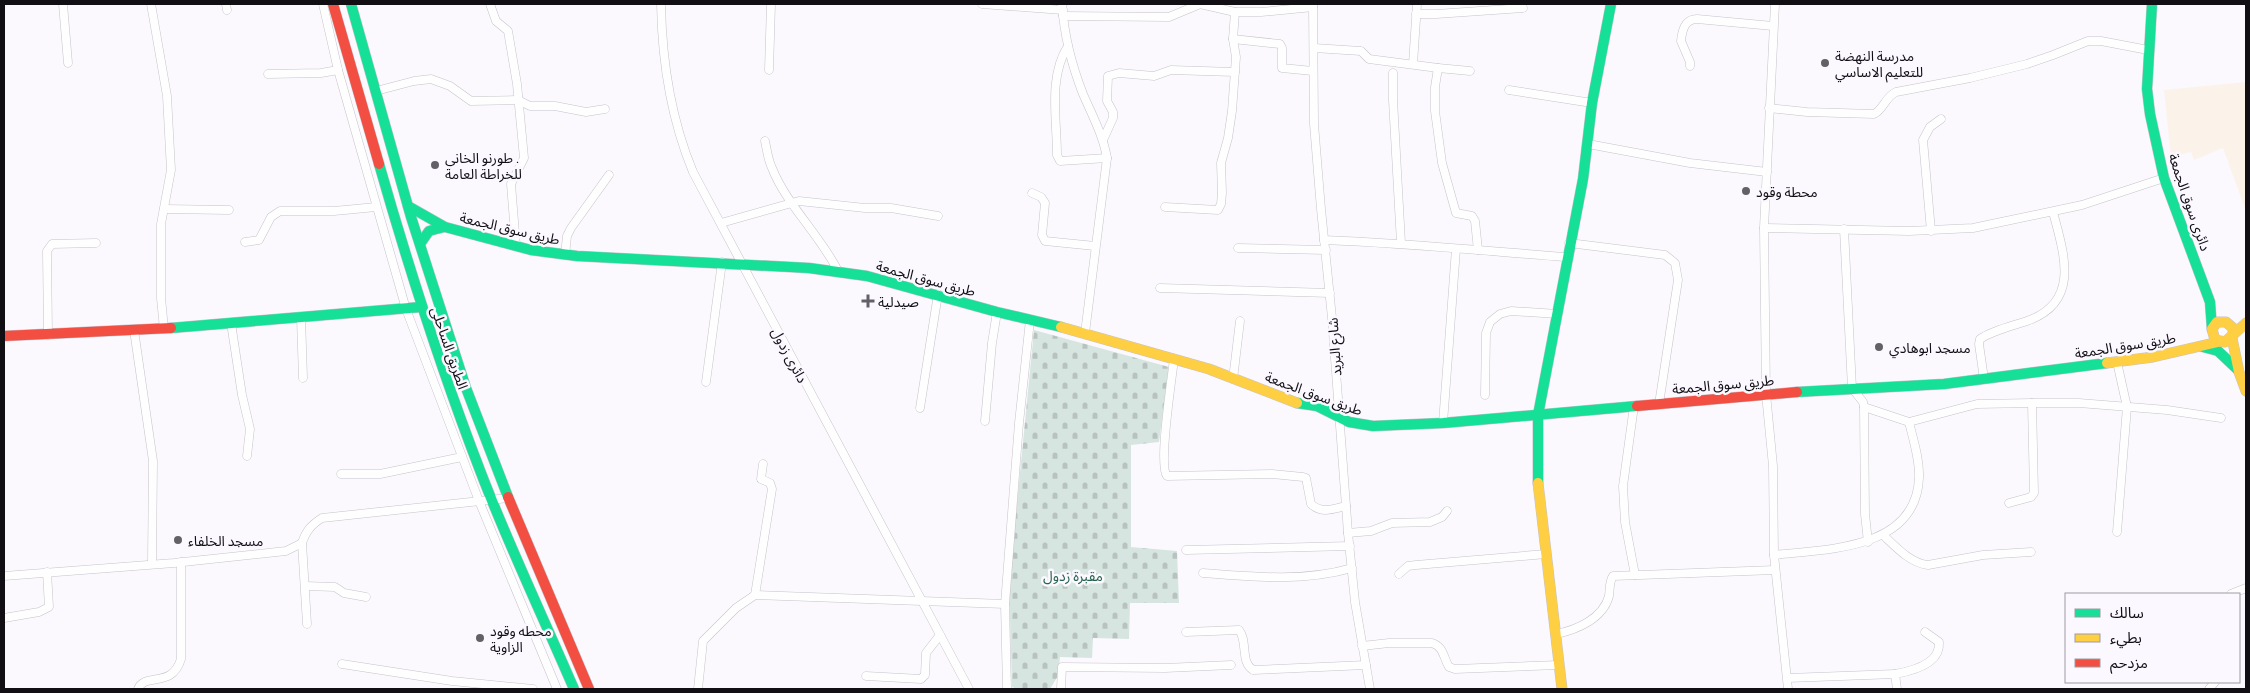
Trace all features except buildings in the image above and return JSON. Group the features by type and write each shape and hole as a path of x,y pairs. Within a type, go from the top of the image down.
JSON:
{"main road":[{"name":"الطريق الساحلى","path":"333,4 422,307 470,445 574,689"},
{"name":"الطريق الساحلى","path":"350,4 408,206 466,388 508,498 590,689"},
{"path":"1562,689 1537,462 1538,415 1588,144 1592,103 1610,4"},
{"name":"دائرى سوق الجمعة","path":"2152,4 2147,89 2164,178 2206,289"},
{"name":"طريق سوق الجمعة","path":"408,206 445,227 516,246 565,254 742,263 838,271 867,276 938,294 997,312 1085,332 1144,352 1209,369 1301,404 1317,406 1349,422 1373,426 1443,423 1766,394 1852,388 1920,386 2153,357 2192,347 2220,343"},
{"name":"طريق سوق الجمعة","path":"420,244 424,234 433,228 445,227"},
{"path":"2206,289 2227,322 2233,328 2232,337 2238,370 2246,391"},
{"path":"2206,289 2212,316 2213,338 2220,343 2238,370"},
{"path":"4,336 164,329 422,307"},
{"path":"2192,347 2212,331 2217,322 2246,323"},
{"path":"2220,343 2232,337 2246,323"},
{"path":"2236,358 2238,344 2246,323"},
{"path":"2192,347 2218,351 2238,370"}],"street":[{"path":"64,4 68,63"},
{"path":"151,4 168,112 171,170 161,224 161,298 164,329"},
{"path":"323,4 338,70 406,309 479,501 557,689"},
{"path":"490,4 496,21 508,31 518,100 524,158 511,184 516,246"},
{"name":"دائرى زدول","path":"661,4 667,80 677,125 694,172 969,689"},
{"path":"769,70 771,4"},
{"path":"982,4 1169,18 1200,4 1235,12 1260,12 1313,5"},
{"path":"1413,64 1418,4"},
{"path":"1775,4 1764,228 1766,394 1773,466 1774,556 1788,689"},
{"name":"شارع البريد","path":"1313,5 1314,124 1330,293 1338,417 1352,568 1362,646 1370,689"},
{"path":"1416,14 1523,8"},
{"path":"1063,10 1068,46 1083,93 1103,140 1106,158 1085,332"},
{"path":"1165,207 1218,210 1220,208 1222,194 1221,164 1228,138 1235,72 1236,57 1233,39 1235,12"},
{"path":"1690,66 1681,41 1686,23 1690,20 1697,18 1773,26"},
{"path":"1233,39 1280,44 1282,48 1282,68 1313,71"},
{"path":"1769,108 1806,112 1874,114 1881,109 1889,96 1896,92 2009,68 2054,55 2088,41 2148,50"},
{"path":"1068,46 1062,55 1057,72 1057,155 1060,161 1106,158"},
{"path":"1314,48 1361,51 1369,59 1470,71"},
{"path":"1438,68 1435,87 1435,111 1442,163 1456,213 1472,216 1475,221 1478,250"},
{"path":"268,74 321,73 338,70"},
{"path":"1103,140 1113,118 1113,112 1107,101 1108,76 1120,73 1154,76 1171,70 1235,72"},
{"path":"1393,73 1401,243"},
{"path":"376,91 414,80 431,79 450,86 471,101 518,100 530,106 555,106 586,112 605,109"},
{"path":"1509,90 1592,103"},
{"path":"1931,231 1923,140 1930,127 1941,119"},
{"path":"765,141 772,168 828,252 838,271"},
{"path":"1588,144 1690,163 1767,172"},
{"path":"565,254 567,236 571,228 609,174"},
{"path":"1764,228 1931,231 1973,228 2082,205 2164,178"},
{"path":"1032,193 1041,197 1045,203 1042,235 1045,241 1095,246"},
{"path":"721,222 793,202 865,208 882,207 938,216"},
{"path":"245,242 259,240 271,217 280,211 334,211 376,207"},
{"path":"164,209 229,210"},
{"path":"1984,379 1980,339 2038,317 2056,304 2062,289 2065,271 2053,212"},
{"path":"1844,229 1852,388 1863,402 1864,407 1865,514 1868,542"},
{"path":"1324,240 1401,243 1566,257"},
{"path":"48,335 46,251 52,244 96,243"},
{"path":"1569,243 1665,255 1675,263 1678,280 1659,404"},
{"path":"1238,248 1326,250"},
{"path":"1443,423 1456,249"},
{"path":"706,382 722,262"},
{"path":"1160,288 1330,293"},
{"path":"920,408 938,294"},
{"path":"985,421 992,343 997,312"},
{"path":"1485,395 1486,333 1490,322 1500,314 1511,312 1558,314"},
{"path":"301,318 303,378"},
{"path":"1007,689 1005,604 1019,423 1030,320"},
{"path":"1233,379 1240,322"},
{"path":"231,323 242,395 250,429 247,456"},
{"path":"134,330 153,461 152,564"},
{"path":"1174,359 1164,453 1164,472 1167,476 1272,474 1306,478 1311,504 1316,509 1326,511 1346,506"},
{"path":"2117,362 2127,407 2117,532"},
{"path":"1864,407 1909,422 1978,404 2032,402 2079,403 2199,413 2221,418"},
{"path":"2008,503 2031,497 2034,493 2032,402"},
{"path":"1634,406 1623,486 1625,522 1635,575"},
{"path":"1774,556 1868,542 1892,530 1906,515 1916,499 1919,477 1909,422"},
{"path":"340,474 380,474 462,457"},
{"path":"755,595 772,489 770,483 761,480 763,464"},
{"path":"307,624 302,543 306,532 313,523 322,518 508,498"},
{"path":"1348,533 1371,531 1400,522 1430,522 1442,517 1447,511"},
{"path":"1883,535 1920,564 1928,565 1983,555 2031,552"},
{"path":"4,576 181,562 286,551 302,543"},
{"path":"1186,550 1350,546"},
{"path":"1399,574 1408,566 1546,554"},
{"path":"138,689 141,683 146,681 166,678 179,666 181,659 181,562"},
{"path":"1203,572 1271,578 1328,575 1352,568"},
{"path":"1556,634 1585,625 1595,616 1607,600 1611,578 1635,575 1776,570"},
{"path":"4,618 39,612 49,607 47,572"},
{"path":"305,586 334,587 344,593 366,597"},
{"path":"2234,593 2246,588"},
{"path":"698,689 703,641 736,608 755,595 1005,604"},
{"path":"1186,632 1239,630 1242,637 1246,664 1253,670 1366,665"},
{"path":"1788,678 1895,674 1918,668 1936,656 1939,649 1939,642 1926,632"},
{"path":"866,676 921,679 924,675 926,653 940,635"},
{"path":"1362,646 1389,643 1432,643 1438,645 1443,651 1449,667 1455,669 1558,664"},
{"path":"342,664 452,682 533,689"},
{"path":"1061,689 1062,667 1165,668 1231,665"},
{"path":"1895,674 1897,689"}],"shaded area":[{"path":"2246,82 2246,211 2223,148 2194,160 2191,152 2171,157 2164,90"}],"green space":[{"name":"مقبرة زدول","path":"1034,330 1169,367 1159,442 1131,445 1131,547 1177,551 1179,603 1130,603 1129,639 1093,638 1092,658 1060,657 1058,676 1050,689 1017,689 1012,687 1009,585"}],"traffic: fast":[{"path":"351,4 411,217 466,388 508,497"},
{"path":"1538,483 1538,415 1583,179 1592,103 1611,4"},
{"path":"2152,4 2147,89 2150,114 2164,178 2210,302 2212,329"},
{"path":"379,164 427,320 481,473 574,689"},
{"path":"408,206 445,227 531,250 577,256 809,268 867,276 997,312 1061,327"},
{"path":"420,244 429,231 444,227"},
{"path":"171,328 421,307"},
{"path":"2203,347 2218,351 2237,369"},
{"path":"1797,392 1944,384 2107,363"},
{"path":"1297,403 1317,406 1349,422 1373,426 1443,423 1637,406"}],"traffic: slow":[{"path":"2233,335 2233,328 2226,322 2217,322 2212,329 2215,340 2225,342 2246,323"},
{"path":"1061,327 1209,369 1297,403"},
{"path":"2232,338 2239,372 2246,391"},
{"path":"2107,363 2153,357 2218,342"},
{"path":"1538,483 1562,689"}],"traffic: jam":[{"path":"333,4 379,164"},
{"path":"4,336 171,328"},
{"path":"1637,406 1797,392"},
{"path":"508,497 589,689"}],"place":[{"name":"مدرسة النهضة للتعليم الاساسي","path":"1825,63"},
{"name":"طورنو الخاني . للخراطة العامة","path":"435,165"},
{"name":"محطة وقود","path":"1746,191"},
{"name":"صيدلية","path":"868,301"},
{"name":"مسجد ابوهادي","path":"1879,347"},
{"name":"مسجد الخلفاء","path":"178,540"},
{"name":"محطه وقود الزاوية","path":"480,638"}]}
